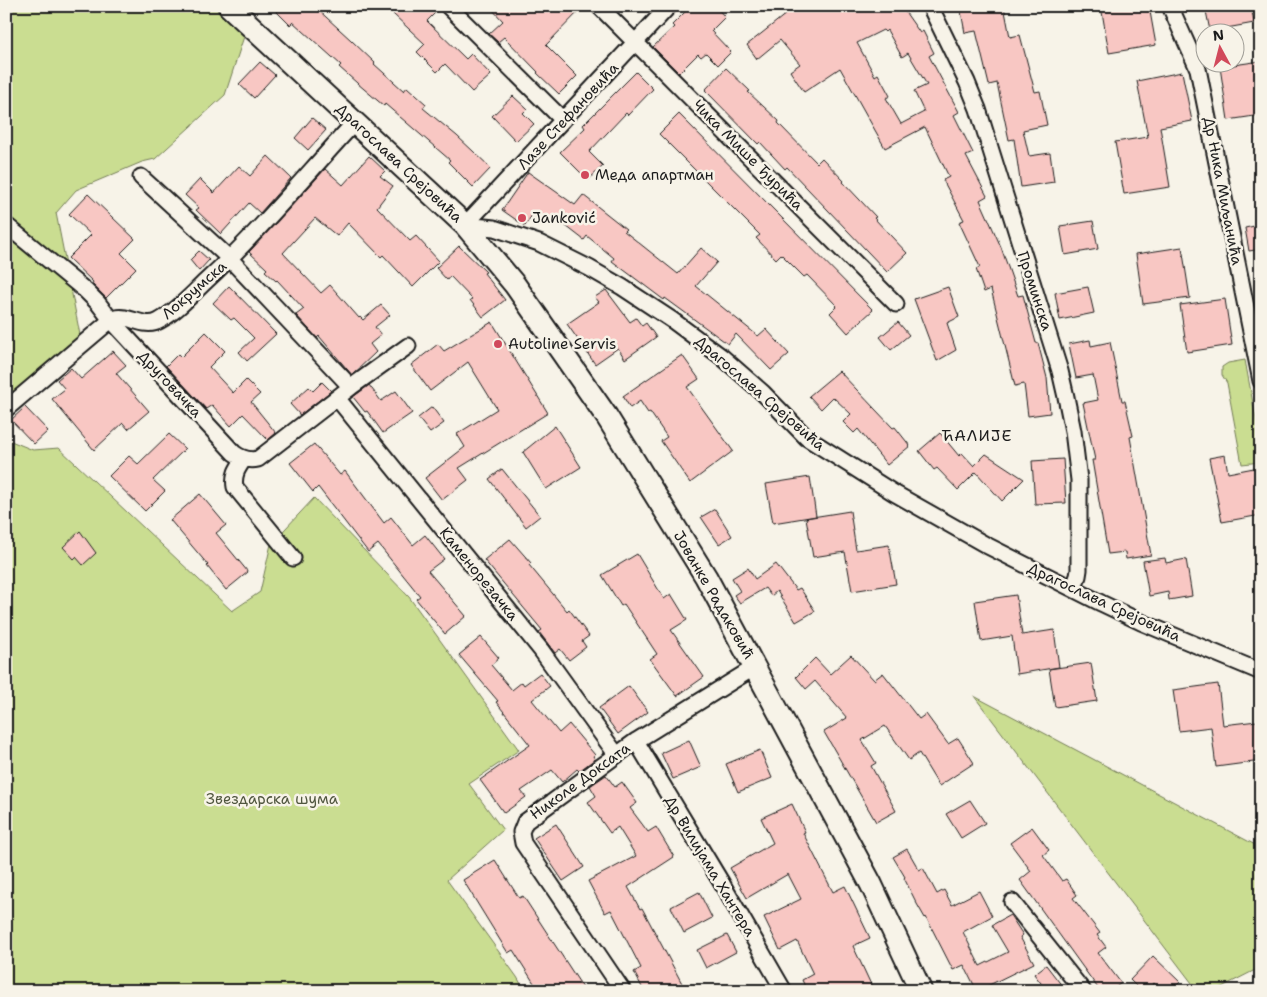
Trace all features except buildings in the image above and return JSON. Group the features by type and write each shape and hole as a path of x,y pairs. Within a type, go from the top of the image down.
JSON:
{"main road":[{"name":"Драгослава Срејовића","path":"229,6 466,225"},
{"name":"Јованке Радаковић","path":"466,225 515,285 607,417 706,577 871,884 920,991"}],"street":[{"path":"448,6 564,120"},
{"name":"Чика Мише Ђурића","path":"599,6 896,304"},
{"name":"Лазе Стефановића","path":"466,225 670,6"},
{"name":"Проминска","path":"930,6 978,109 1064,388 1073,431 1079,480 1079,570 1073,589"},
{"name":"Др Ника Миљанића","path":"1170,6 1198,69 1261,381"},
{"name":"Локрумска","path":"111,320 117,317 145,324 156,322 177,308 230,259 355,122"},
{"path":"141,177 230,259 351,387"},
{"name":"Друговачка","path":"6,225 86,291 234,453 244,459"},
{"name":"Драгослава Срејовића","path":"466,225 494,228 539,243 590,268 622,287 672,320 722,357 763,393 808,438 894,493 969,535 1073,589 1141,622 1261,672"},
{"path":"6,409 111,320"},
{"path":"293,558 235,487 235,472 244,459 252,460 258,458 408,346"},
{"name":"Каменорезачка","path":"337,398 541,650 616,754"},
{"name":"Николе Доксата","path":"623,991 524,842 521,832 525,822 616,754 755,667"},
{"name":"Др Вилијама Хантера","path":"636,741 784,991"},
{"path":"1012,902 1083,991"}],"green space":[{"path":"6,6 229,6 248,24 225,95 155,159 142,162 76,190 56,213 81,340 6,408"},
{"path":"1245,360 1261,447 1261,462 1242,464 1227,383 1222,375 1222,367 1228,363"},
{"name":"Звездарска шума","path":"6,439 33,450 59,448 232,611 260,592 271,544 314,498 409,597 519,750 469,784 503,830 447,880 517,977 525,991 6,991"},
{"path":"974,696 1261,848 1261,967 1214,991 1198,991"}],"place":[{"name":"Меда апартман","path":"585,175"},
{"name":"Janković","path":"522,218"},
{"name":"Autoline Servis","path":"498,344"}],"district":[{"name":"ЋАЛИЈЕ","path":"977,435"}]}
